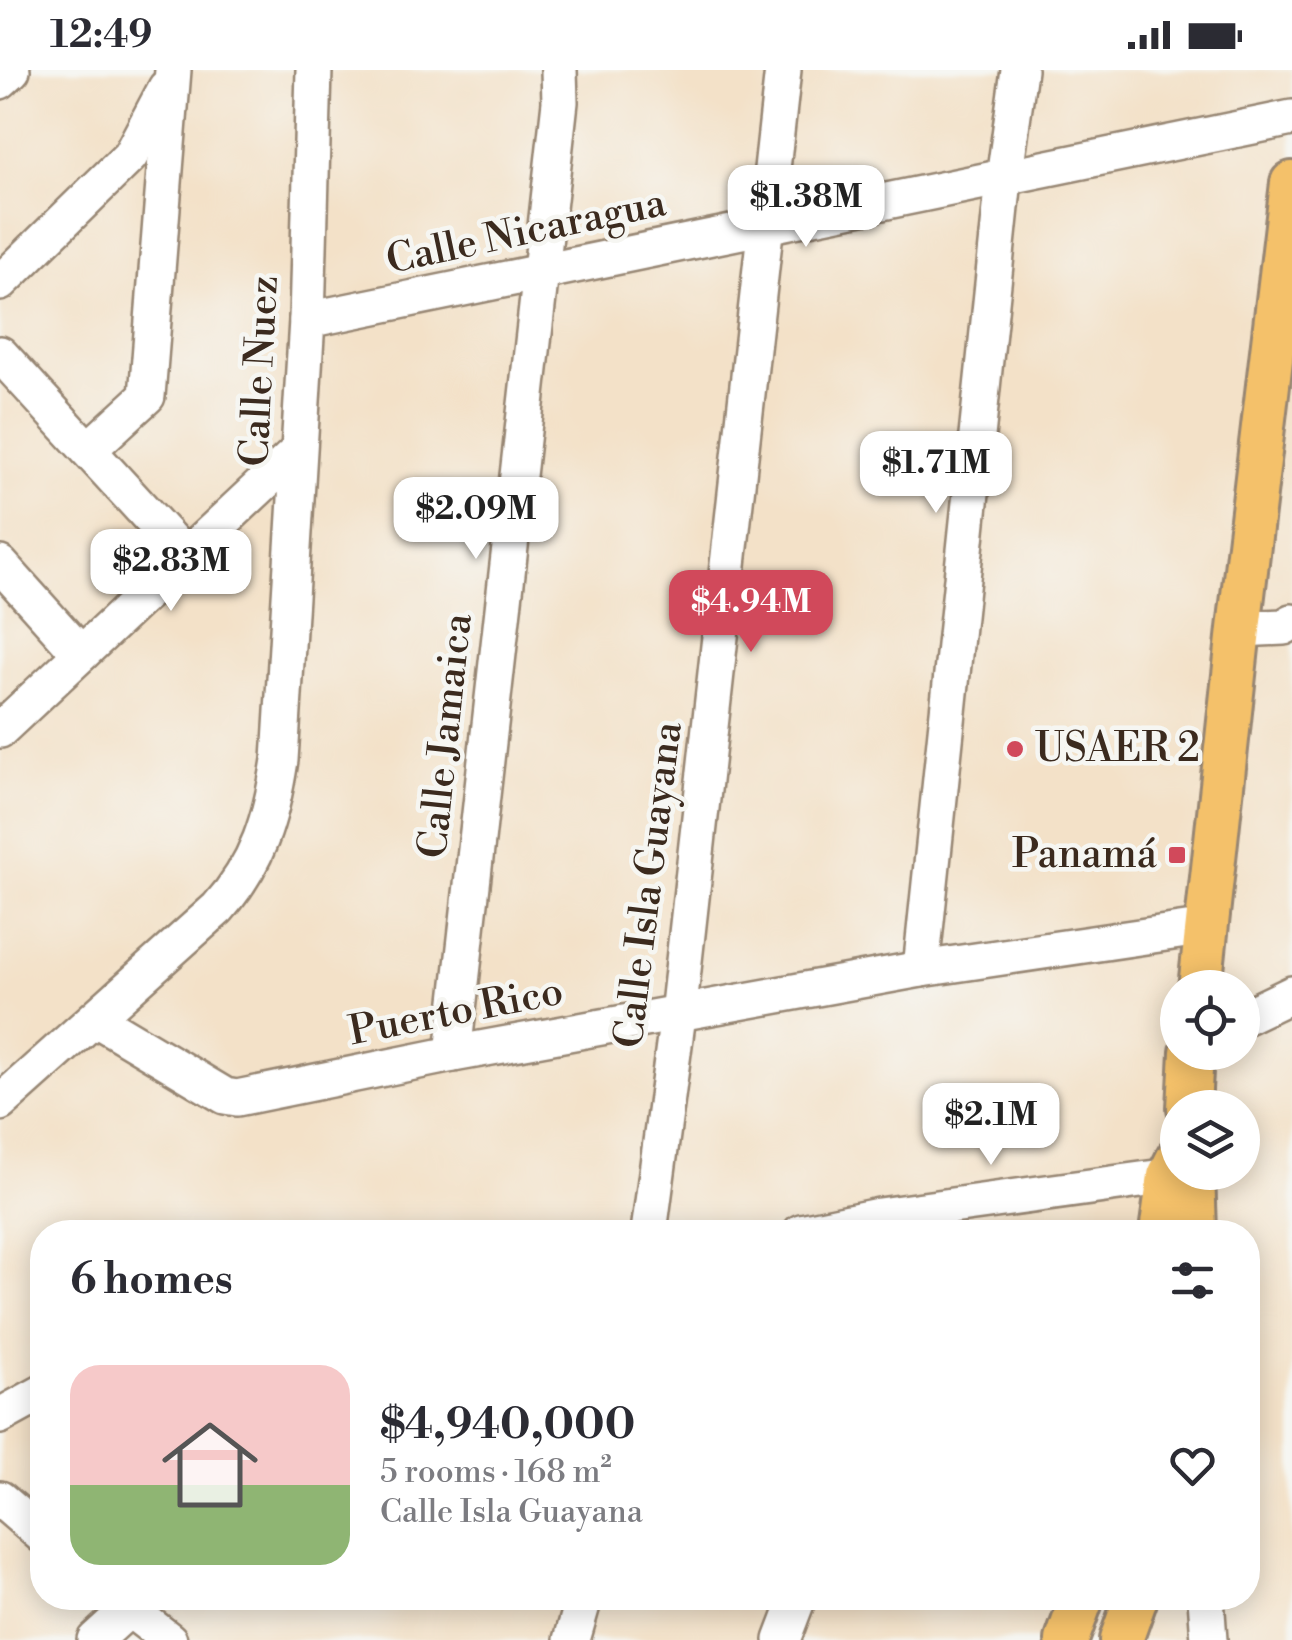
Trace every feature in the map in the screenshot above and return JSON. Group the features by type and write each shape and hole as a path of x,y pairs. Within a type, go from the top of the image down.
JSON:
{"main road":[{"path":"1202,970 1292,182"},
{"path":"1165,1220 1174,1190"},
{"path":"1185,1190 1193,1220"},
{"path":"1067,1640 1078,1610"},
{"path":"1121,1640 1132,1610"}],"street":[{"path":"0,81 12,70"},
{"name":"Calle Nuez","path":"6,1086 96,1019 227,898 253,861 267,826 280,760 307,320 314,70"},
{"name":"Calle Jamaica","path":"453,1054 560,102 559,70"},
{"name":"Calle Isla Guayana","path":"650,1220 678,1015 783,70"},
{"path":"921,970 1004,179 1019,70"},
{"path":"0,283 130,156 173,72"},
{"path":"88,450 147,396 173,72"},
{"name":"Calle Nicaragua","path":"307,320 1292,118"},
{"path":"0,354 185,556"},
{"path":"0,730 298,452"},
{"path":"0,564 81,654"},
{"path":"1239,629 1289,630"},
{"name":"Puerto Rico","path":"96,1019 230,1098 921,970 1207,926"},
{"path":"1260,1009 1292,994"},
{"path":"900,1220 1160,1173"},
{"path":"0,1416 30,1400"},
{"path":"0,1499 30,1525"},
{"path":"95,1640 117,1610"},
{"path":"131,1610 169,1640"},
{"path":"572,1640 581,1610"},
{"path":"782,1640 793,1610"},
{"path":"1207,1610 1209,1640"}],"place":[{"name":"USAER 2","path":"1015,749"},
{"name":"Panamá","path":"1177,855"}]}
